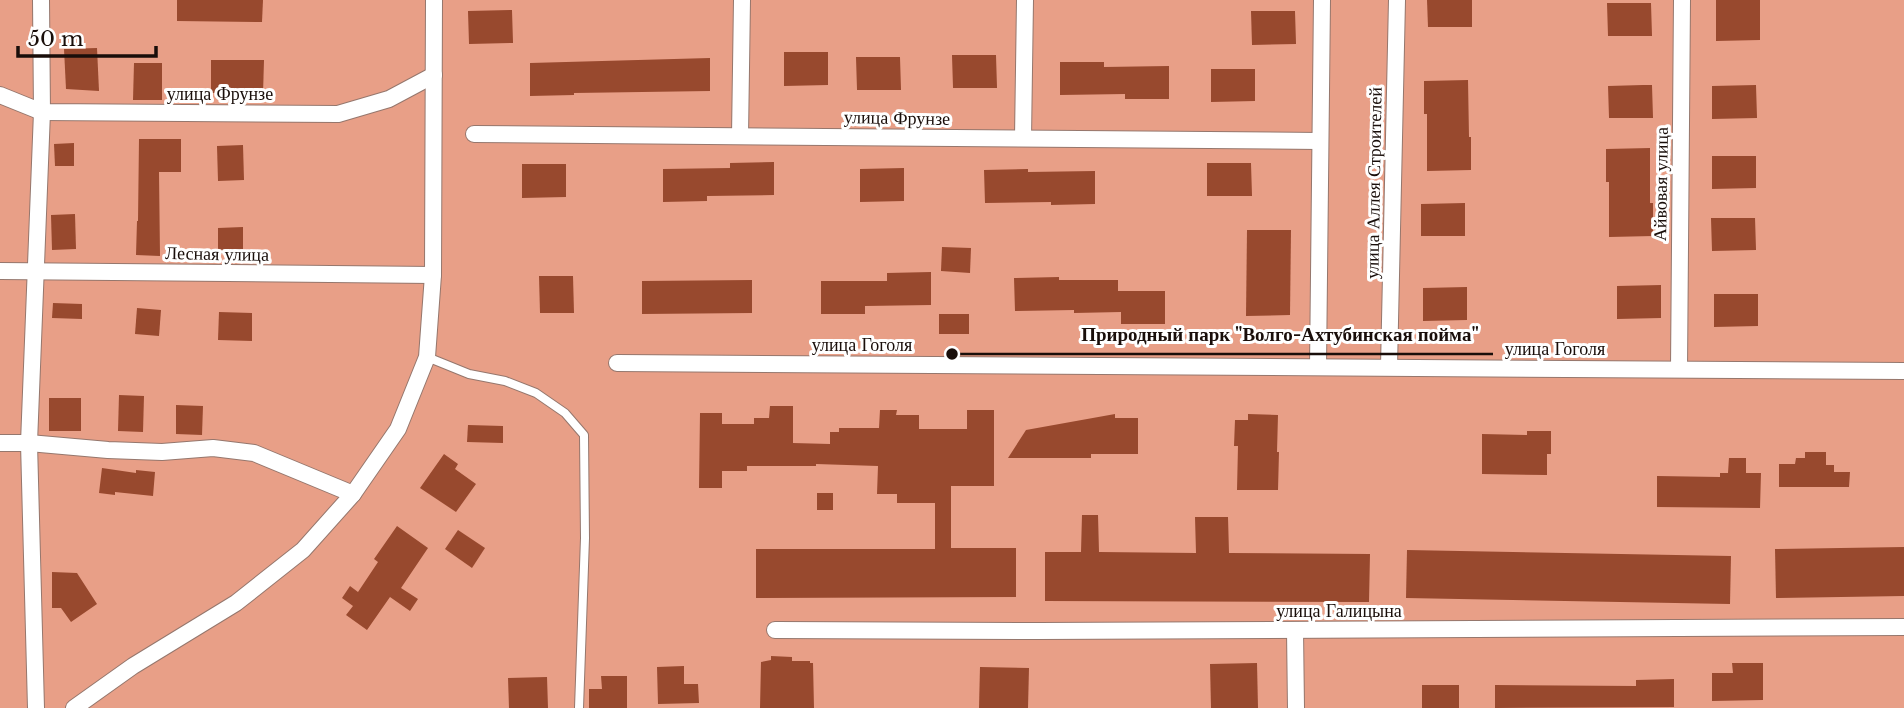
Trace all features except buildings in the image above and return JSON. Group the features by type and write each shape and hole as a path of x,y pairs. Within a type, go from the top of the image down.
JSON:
{"street":[{"path":"36,708 29,443 42,112 41,0"},
{"path":"74,708 133,666 236,603 303,550 353,494 398,429 427,357 433,275 434,0"},
{"path":"740,136 742,0"},
{"path":"1023,138 1025,0"},
{"path":"1318,367 1322,0"},
{"name":"улица Аллея Строителей","path":"1389,367 1397,0"},
{"name":"Айвовая улица","path":"1679,369 1682,0"},
{"name":"улица Фрунзе","path":"0,95 42,112 338,114 389,99 434,75"},
{"name":"улица Фрунзе","path":"474,134 1320,141"},
{"name":"Лесная улица","path":"0,271 433,275"},
{"name":"улица Гоголя","path":"617,363 1904,371"},
{"path":"0,443 162,452 213,448 254,453 353,494"},
{"name":"улица Галицына","path":"775,630 1904,628"},
{"path":"1295,630 1296,708"}],"lane":[{"path":"427,357 468,374 505,381 536,393 565,413 584,435 585,538 579,708"}],"shaded area":[{"path":"0,0 1904,0 1904,708 0,708"}],"place":[{"name":"Природный парк \"Волго-Ахтубинская пойма\"","path":"952,354"}]}
